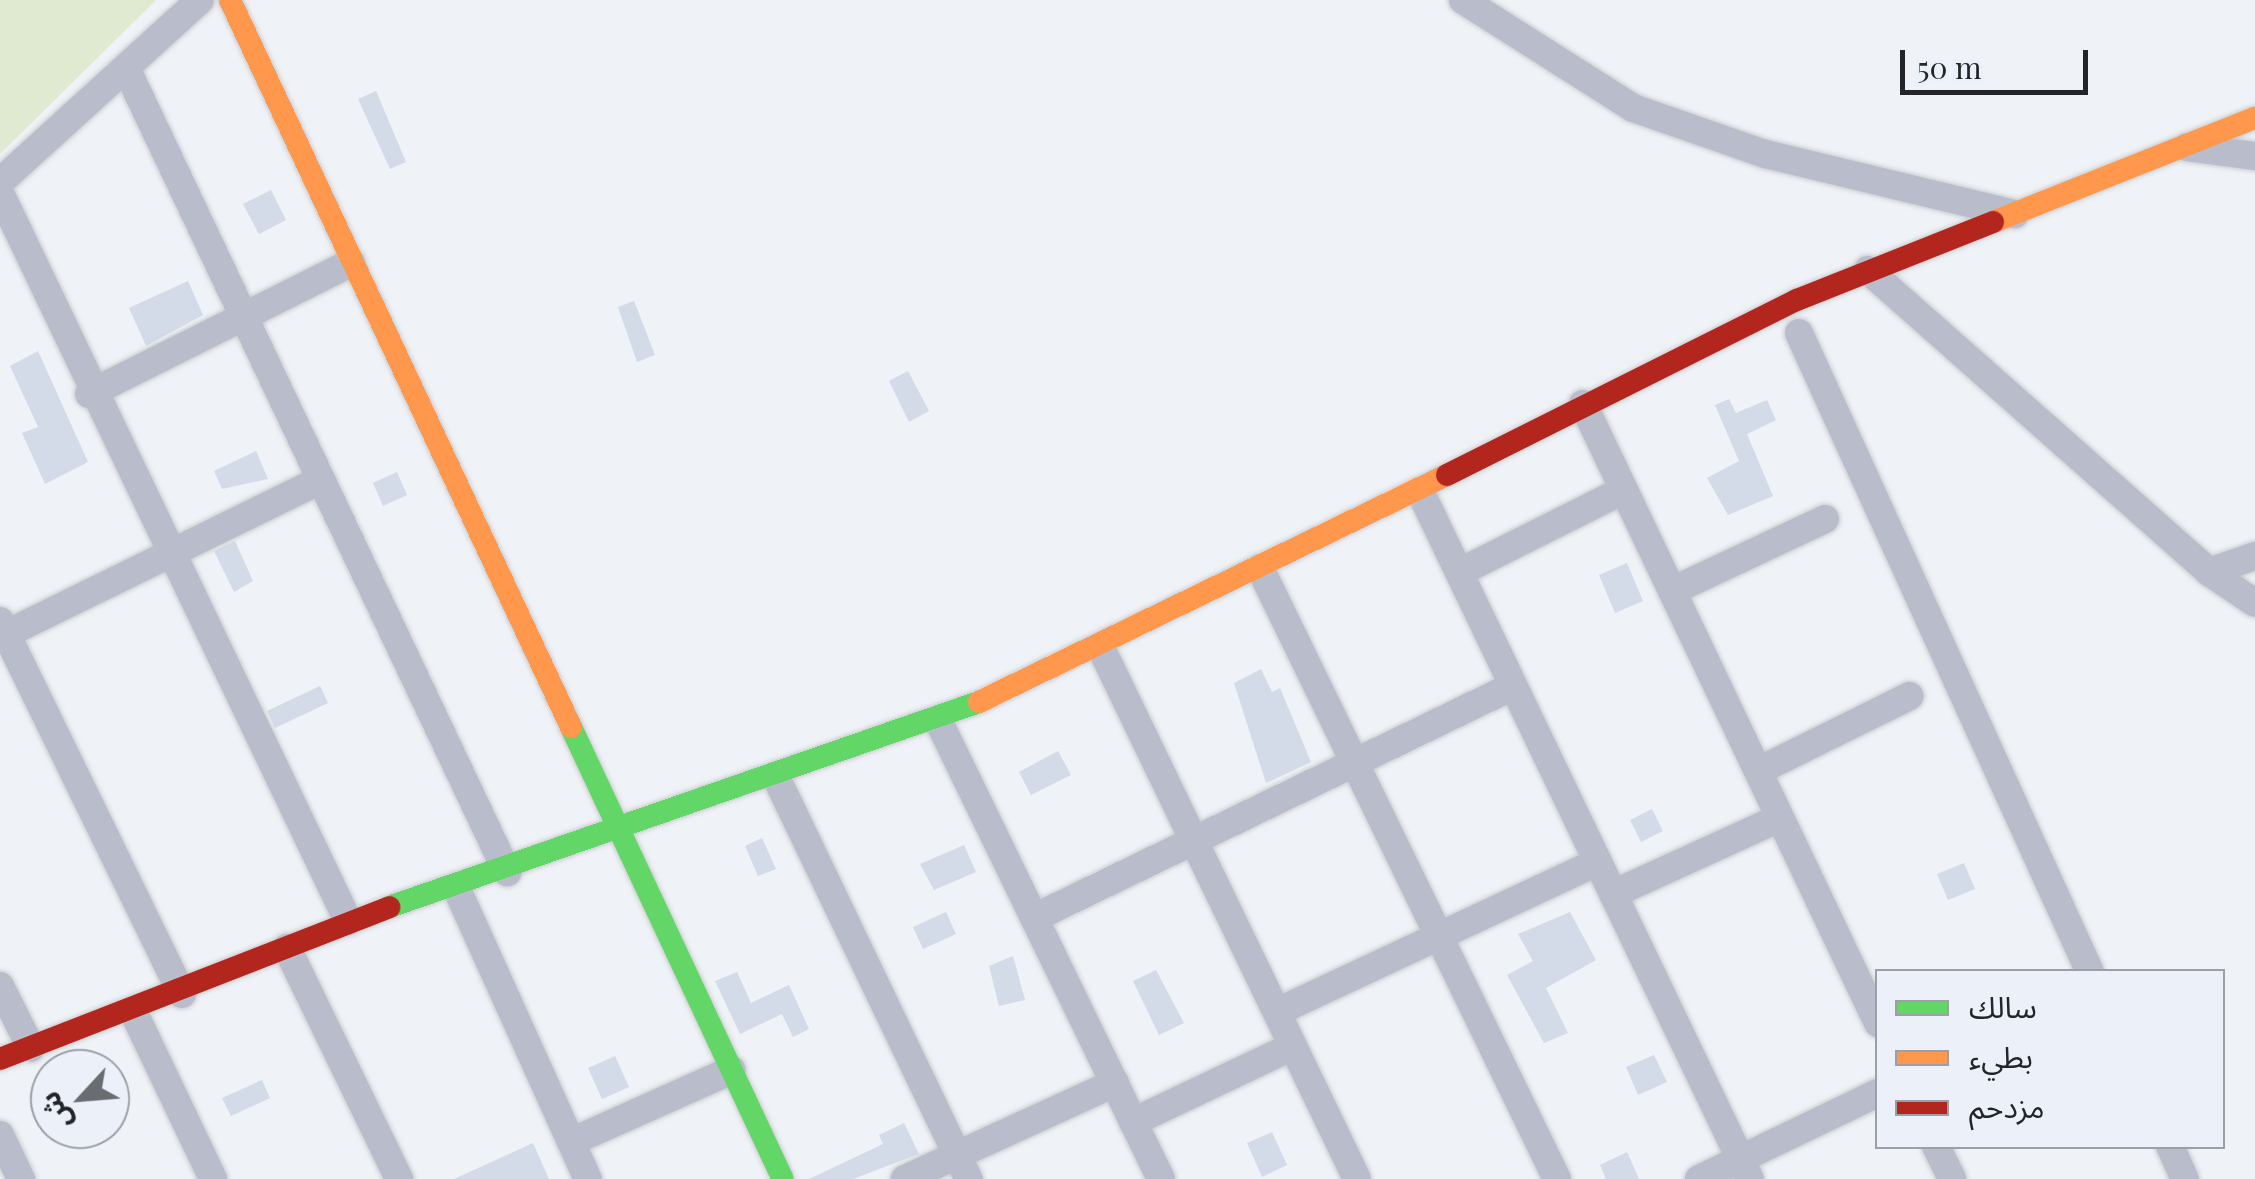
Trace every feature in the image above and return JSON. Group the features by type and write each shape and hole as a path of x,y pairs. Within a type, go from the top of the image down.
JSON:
{"street":[{"path":"0,182 200,0"},
{"path":"230,0 782,1179"},
{"path":"1464,0 1633,108 1765,154 2016,214"},
{"path":"126,68 241,320 508,872"},
{"path":"0,1059 182,994 348,921 508,872 938,720 1101,648 1420,491 1583,404 1868,270 2255,118"},
{"path":"2183,146 2255,156"},
{"path":"0,193 88,394 348,921"},
{"path":"88,394 351,263"},
{"path":"1868,270 2208,572 2255,603"},
{"path":"1799,333 2089,969"},
{"path":"1583,404 1875,1016"},
{"path":"182,994 2,631 320,480"},
{"path":"1460,572 1624,490"},
{"path":"1420,491 1744,1168"},
{"path":"1672,591 1824,519"},
{"path":"2208,572 2255,556"},
{"path":"1260,568 1557,1179"},
{"path":"1101,648 1357,1179"},
{"path":"1034,918 1195,844 1513,686"},
{"path":"1758,771 1910,696"},
{"path":"938,720 1161,1179"},
{"path":"776,777 964,1167"},
{"path":"1613,894 1780,818"},
{"path":"1277,1012 1597,862"},
{"path":"456,887 588,1179"},
{"path":"288,948 399,1179"},
{"path":"0,986 31,1048"},
{"path":"134,1011 213,1179"},
{"path":"1134,1122 1293,1046"},
{"path":"571,1142 732,1070"},
{"path":"905,1179 964,1167 1115,1083"},
{"path":"1698,1179 1744,1168 1875,1095"},
{"path":"0,1135 21,1179"},
{"path":"1937,1149 1952,1179"},
{"path":"2171,1149 2185,1179"}],"green space":[{"path":"0,0 156,0 0,154"}],"building":[{"path":"376,91 406,162 390,169 358,99"},
{"path":"271,190 286,220 259,234 243,204"},
{"path":"188,281 203,315 146,346 129,308"},
{"path":"634,301 655,355 637,362 618,307"},
{"path":"38,351 88,462 45,484 22,433 38,427 10,366"},
{"path":"908,371 929,411 909,422 889,381"},
{"path":"1729,399 1736,413 1767,400 1776,420 1747,434 1773,496 1728,515 1707,478 1739,461 1715,405"},
{"path":"256,451 268,479 222,489 214,471"},
{"path":"397,472 407,495 383,506 373,483"},
{"path":"235,541 253,581 234,592 214,551"},
{"path":"1627,563 1643,601 1615,613 1599,575"},
{"path":"1261,669 1272,692 1280,688 1311,762 1266,783 1234,683"},
{"path":"320,686 328,703 275,728 267,711"},
{"path":"1058,751 1071,775 1031,795 1019,772"},
{"path":"1652,809 1663,831 1641,842 1630,820"},
{"path":"762,838 776,869 758,876 745,846"},
{"path":"964,845 976,872 934,890 920,864"},
{"path":"1964,863 1975,889 1948,900 1937,874"},
{"path":"946,912 956,934 923,949 913,927"},
{"path":"1570,912 1596,960 1546,988 1568,1033 1544,1043 1507,975 1533,961 1518,934"},
{"path":"1013,956 1025,1000 999,1006 989,966"},
{"path":"1156,970 1184,1023 1159,1035 1133,981"},
{"path":"737,972 751,1003 789,985 809,1029 793,1037 782,1014 740,1034 715,981"},
{"path":"1654,1055 1667,1082 1638,1095 1626,1067"},
{"path":"615,1056 629,1087 602,1099 588,1068"},
{"path":"262,1080 270,1098 231,1116 222,1098"},
{"path":"904,1123 919,1154 853,1179 809,1179 883,1144 879,1135"},
{"path":"1272,1132 1287,1165 1262,1177 1247,1143"},
{"path":"533,1143 549,1179 454,1179"},
{"path":"1627,1152 1639,1179 1606,1179 1600,1165"}],"traffic: fast":[{"path":"389,907 979,702"},
{"path":"571,727 783,1179"}],"traffic: slow":[{"path":"230,0 571,727"},
{"path":"1993,222 2255,118"},
{"path":"979,702 1447,475"}],"traffic: jam":[{"path":"1447,475 1797,300 1993,222"},
{"path":"0,1059 389,907"}]}
